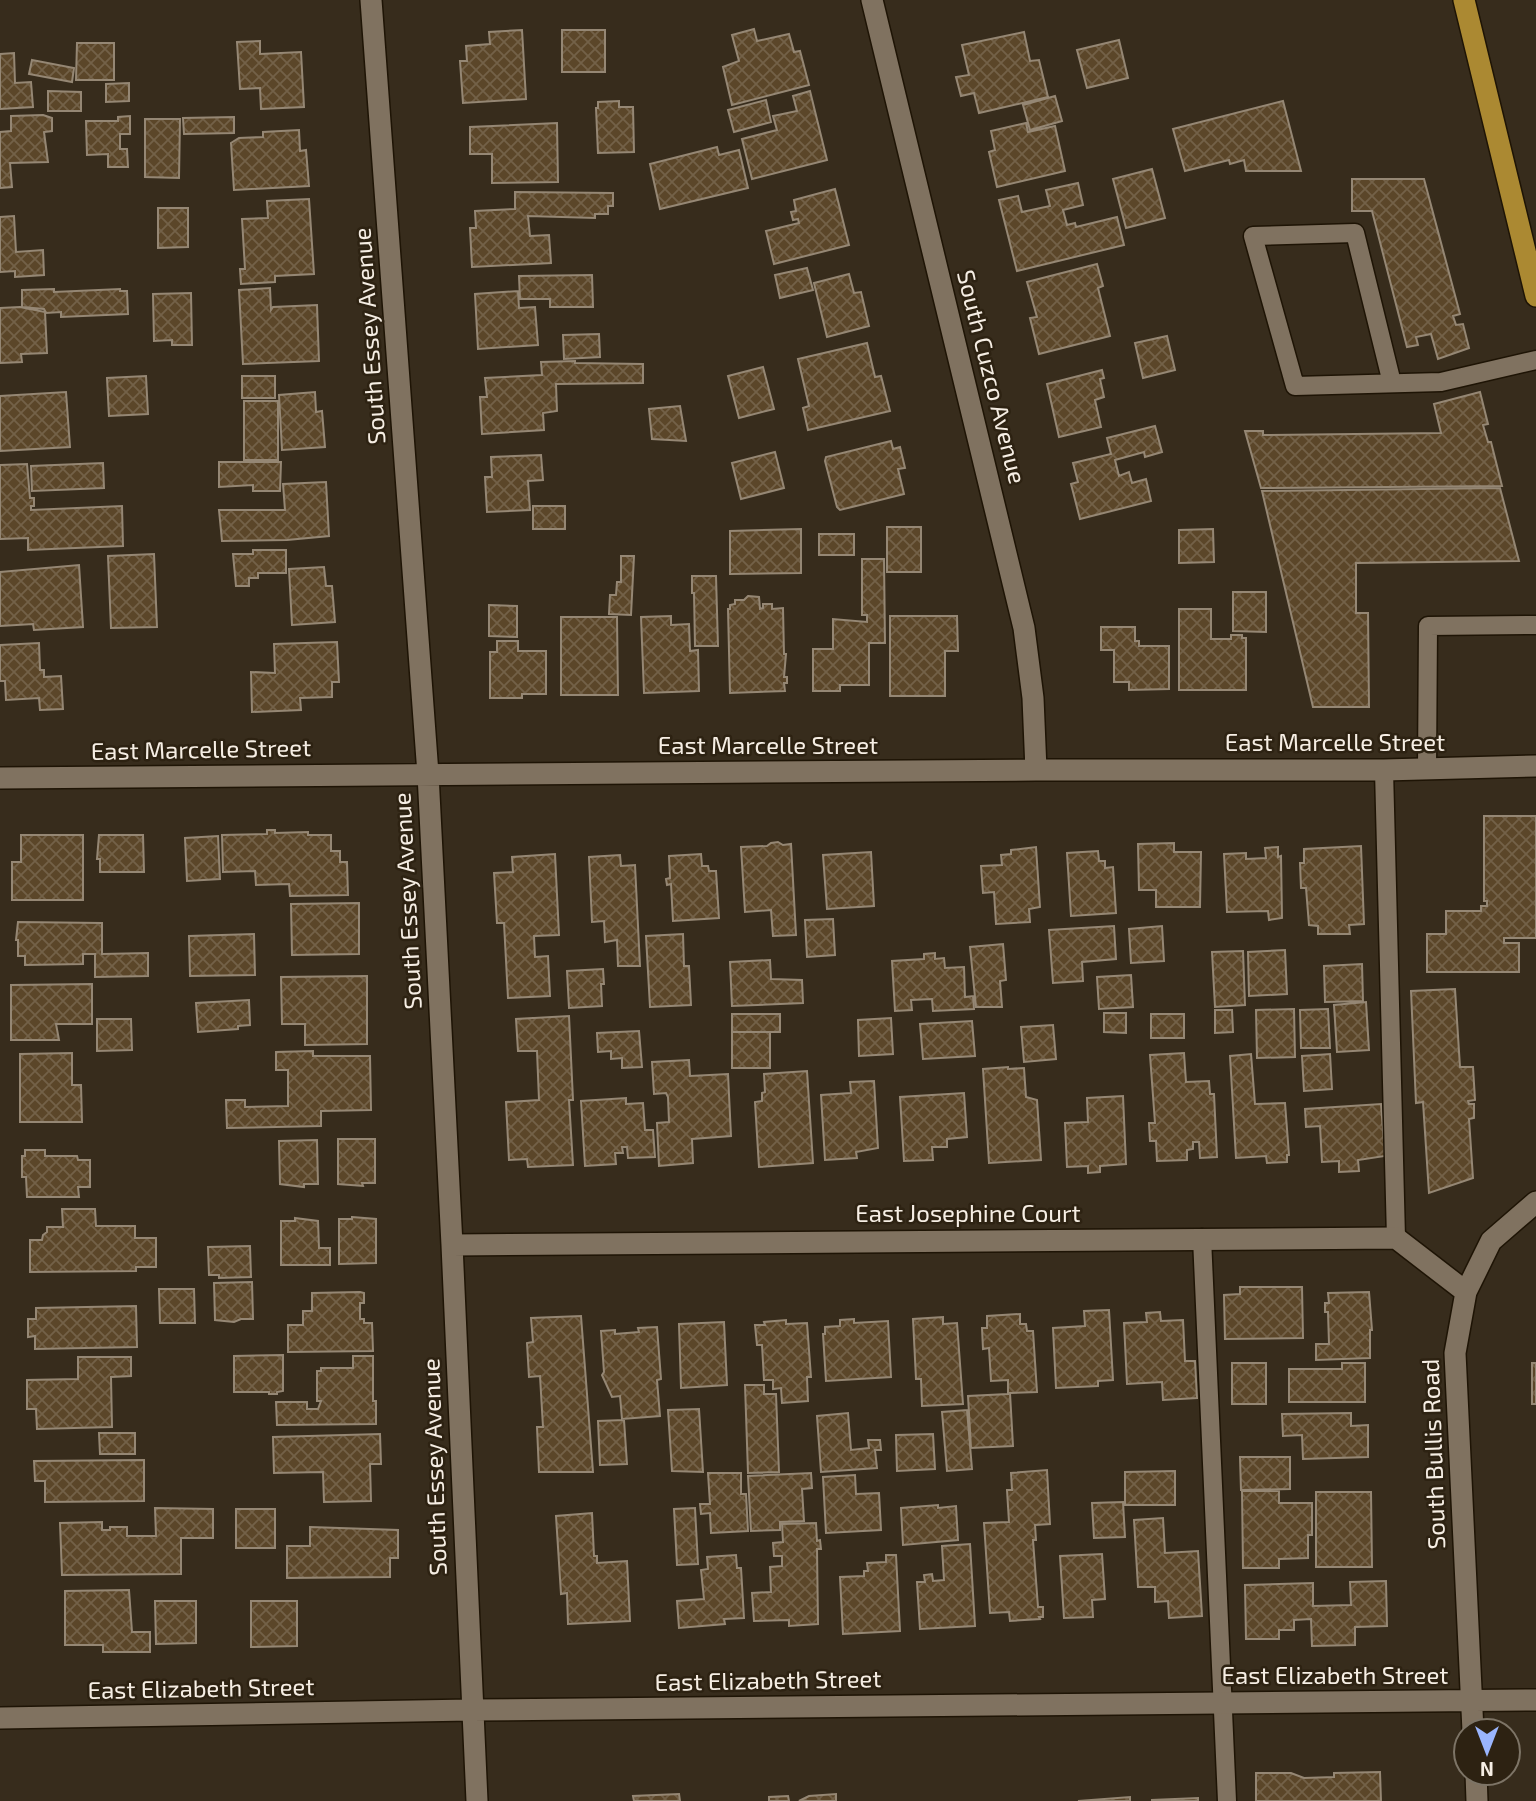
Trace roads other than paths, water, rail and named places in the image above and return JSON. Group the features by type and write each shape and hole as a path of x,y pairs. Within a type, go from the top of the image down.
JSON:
{"main road":[{"path":"1464,0 1536,296"}],"street":[{"name":"South Essey Avenue","path":"372,0 428,774 477,1801"},
{"name":"South Cuzco Avenue","path":"872,0 1024,628 1033,698 1036,770"},
{"name":"East Marcelle Street","path":"0,778 1384,770 1536,766"},
{"name":"South Bullis Road","path":"1472,1717 1455,1353 1466,1292 1491,1241 1534,1205"},
{"name":"East Josephine Court","path":"452,1245 1396,1238"},
{"path":"1396,1238 1466,1292"},
{"name":"East Elizabeth Street","path":"0,1718 471,1710 1536,1700"}],"lane":[{"path":"1392,383 1355,233 1253,236 1295,386 1441,382 1536,360"},
{"path":"1427,769 1428,626 1536,625"},
{"path":"1384,770 1396,1238"},
{"path":"1202,1238 1227,1801"}]}
